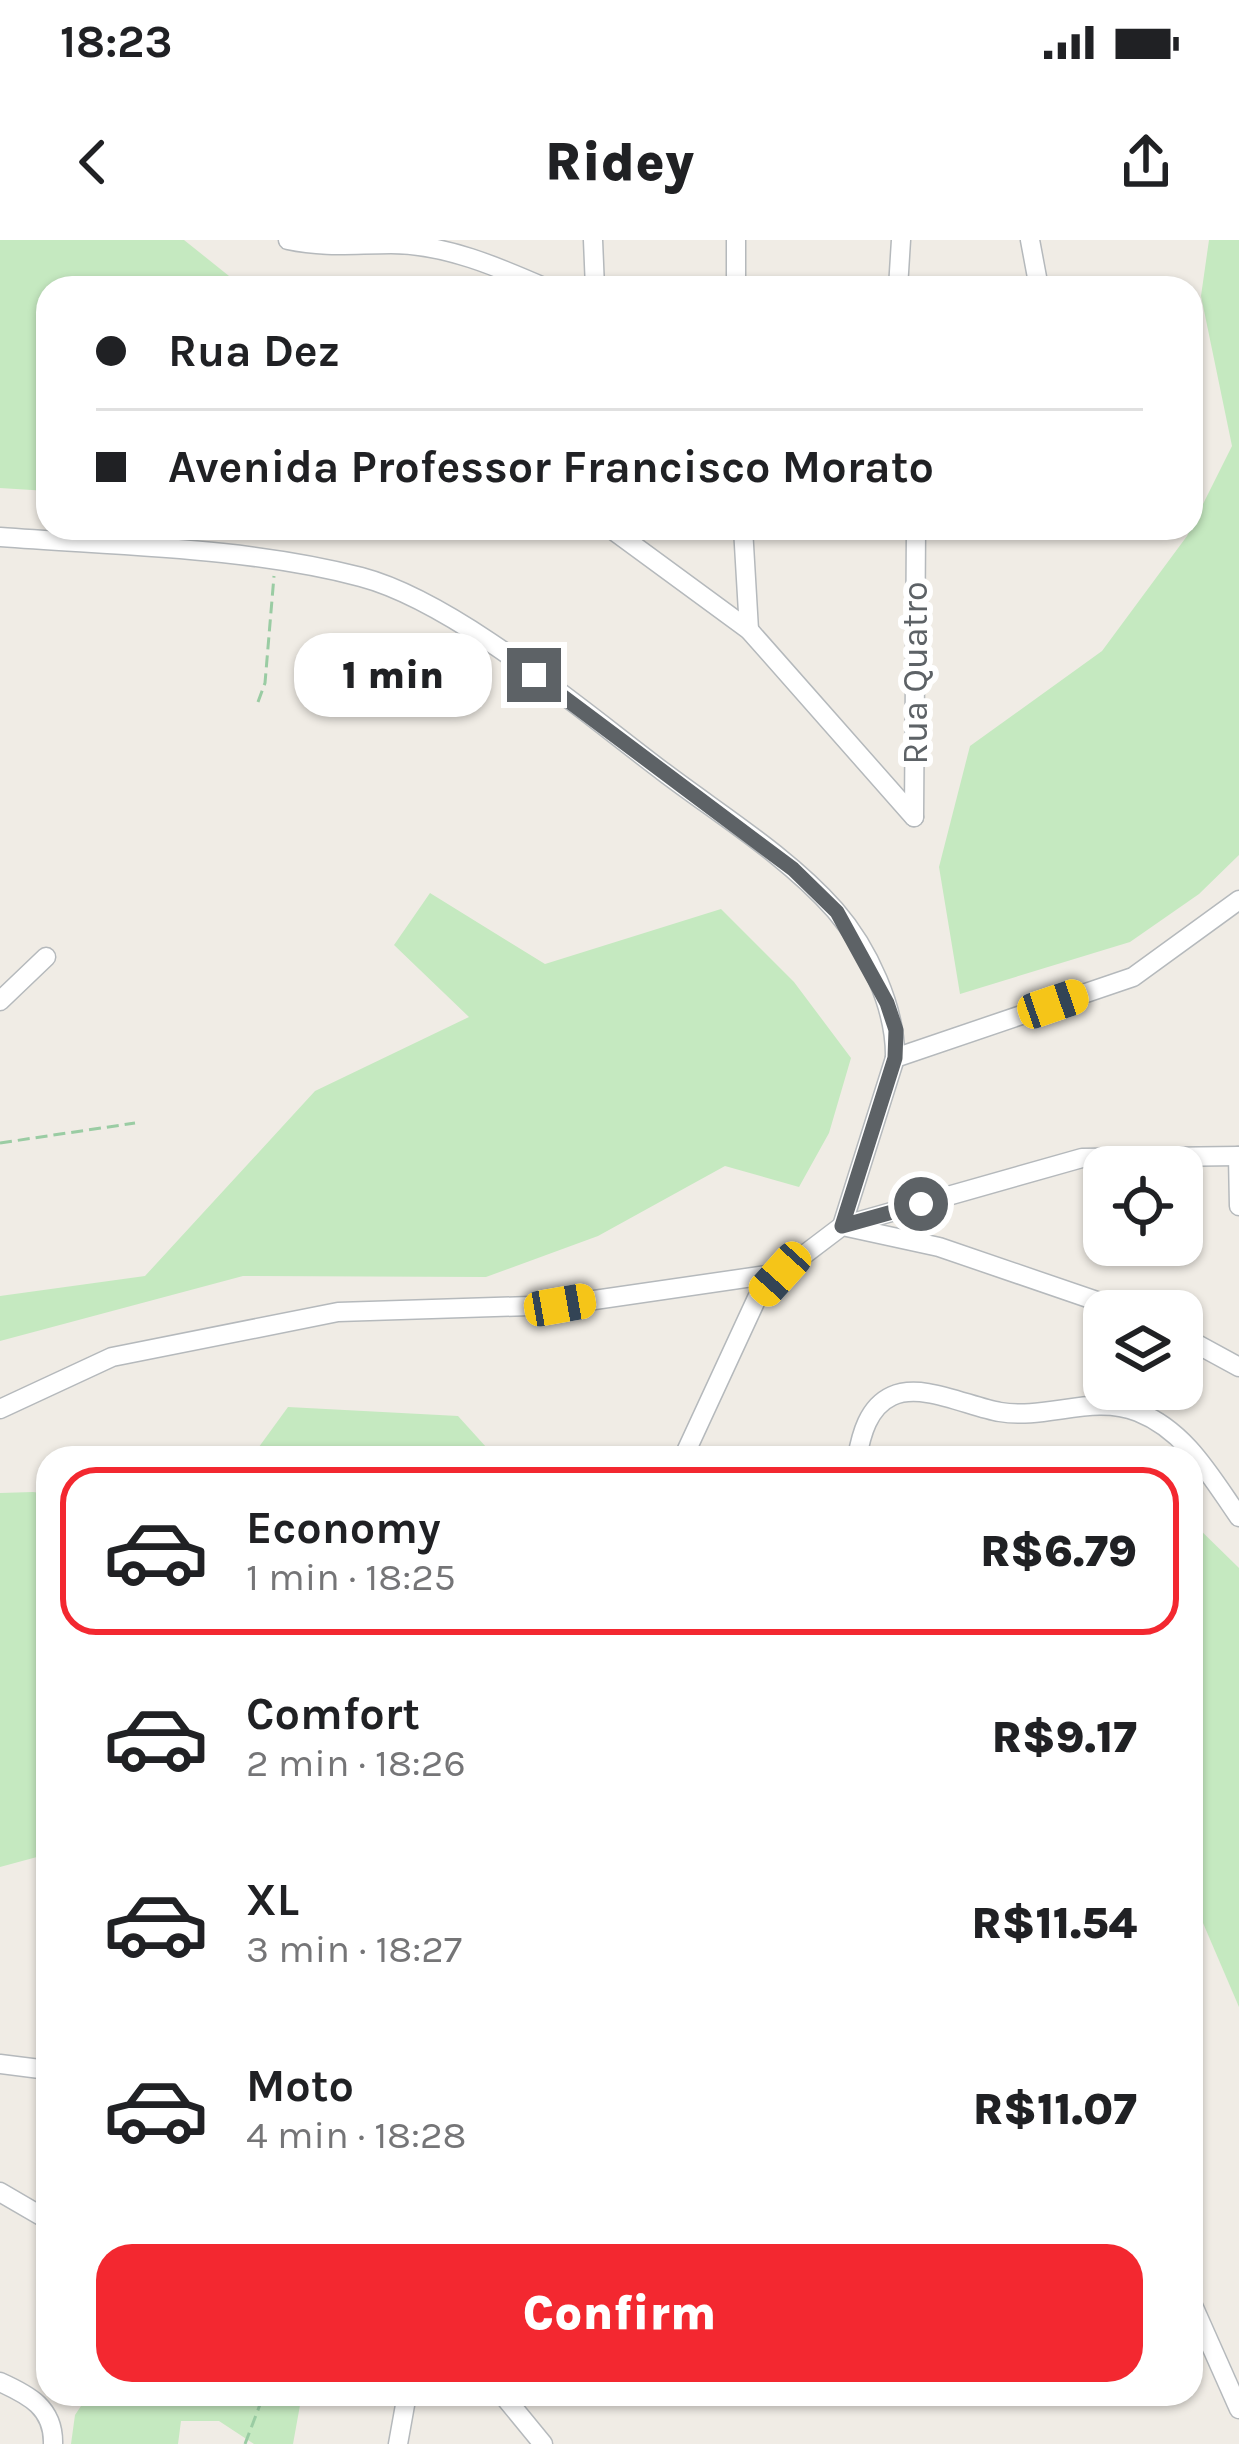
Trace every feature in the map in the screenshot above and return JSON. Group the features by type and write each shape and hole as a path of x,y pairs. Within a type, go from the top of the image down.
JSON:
{"street":[{"path":"288,240 332,249 394,244 460,254 516,276"},
{"path":"593,240 594,276"},
{"path":"736,240 736,276"},
{"path":"899,276 901,240"},
{"path":"1030,240 1037,276"},
{"path":"0,537 36,537"},
{"path":"140,540 362,577 402,592 496,647 793,869 837,912 873,973 896,1030 895,1058 842,1226"},
{"path":"626,540 749,630"},
{"path":"744,540 749,630"},
{"name":"Rua Quatro","path":"749,630 914,817 916,540"},
{"path":"895,1058 1132,976 1239,900"},
{"path":"0,1001 46,957"},
{"path":"688,1446 758,1298 780,1274 842,1226 1082,1158 1238,1156 1239,1206"},
{"path":"842,1226 939,1247 1083,1296"},
{"path":"0,1409 112,1357 338,1312 560,1305 780,1274"},
{"path":"1203,1347 1239,1367"},
{"path":"861,1446 876,1407 894,1394 918,1392 1004,1413 1102,1405 1135,1410 1187,1446"},
{"path":"1203,1466 1239,1517"},
{"path":"0,2064 36,2068"},
{"path":"0,2192 36,2213"},
{"path":"1203,2328 1239,2409"},
{"path":"0,2382 36,2402"},
{"path":"40,2406 48,2414 53,2444"},
{"path":"398,2444 405,2406"},
{"path":"512,2406 543,2444"}],"path":[{"path":"258,702 265,683 275,562"},
{"path":"0,1143 135,1123"},
{"path":"245,2444 259,2406"}],"green space":[{"path":"0,240 184,240 229,276 36,276 36,490 0,488"},
{"path":"1209,240 1239,240 1239,855 1199,894 1130,942 960,994 939,867 970,746 1102,651 1184,540 1203,540 1203,504 1232,446 1203,306"},
{"path":"430,893 545,964 721,909 794,982 851,1058 829,1133 799,1187 725,1166 598,1236 486,1277 243,1276 0,1341 0,1296 145,1276 315,1091 469,1017 394,945"},
{"path":"288,1407 458,1416 485,1446 260,1446"},
{"path":"36,1492 36,1857 0,1867 0,1493"},
{"path":"1203,1533 1239,1568 1239,2007 1203,1923"},
{"path":"81,2406 300,2406 293,2444 254,2444 219,2421 181,2421 178,2444 71,2444"}],"route":[{"path":"534,675 793,869 837,912 873,973 896,1030 895,1058 842,1226 921,1204"}]}
